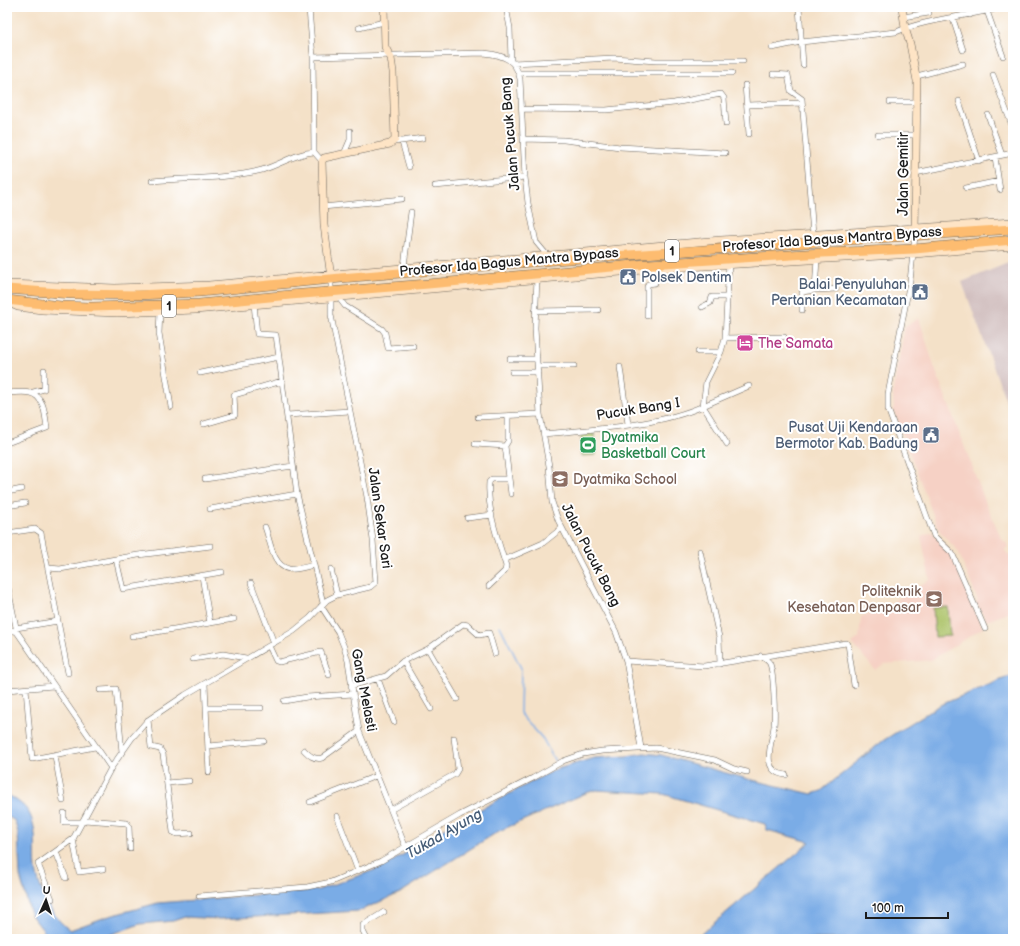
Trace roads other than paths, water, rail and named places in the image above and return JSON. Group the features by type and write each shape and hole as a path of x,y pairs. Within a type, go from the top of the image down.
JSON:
{"highway":[{"name":"Profesor Ida Bagus Mantra Bypass","path":"7,290 71,294 172,294 331,276 478,263 599,257 722,244 915,232 1013,229"},
{"name":"Profesor Ida Bagus Mantra Bypass","path":"7,301 61,306 162,306 334,296 537,277 602,268 729,263 822,253 914,252 1013,240"},
{"path":"599,257 602,268"}],"street":[{"path":"384,7 385,47 389,55 393,72 394,142"},
{"path":"506,7 510,28 512,62 614,58 664,61 743,62"},
{"path":"799,7 803,65"},
{"name":"Jalan Gemitir","path":"902,7 903,17 910,28 910,44 917,76 915,232 914,252 888,394 888,410 934,536 952,553 985,629"},
{"path":"969,7 970,15"},
{"path":"772,48 801,42 896,32 987,12 1002,7"},
{"path":"309,9 313,57 314,152 322,161 323,208 331,276"},
{"path":"987,12 1003,56"},
{"path":"903,17 929,13"},
{"path":"953,19 962,50"},
{"path":"359,28 384,22"},
{"name":"Jalan Pucuk Bang","path":"313,57 484,53 502,56 512,62 518,73 522,108 525,177 536,242 546,254"},
{"path":"917,76 963,64"},
{"path":"518,73 732,73"},
{"path":"774,74 788,76 791,91 802,98 813,234"},
{"path":"993,75 1013,128"},
{"path":"746,85 749,134"},
{"path":"522,108 606,110 674,103 721,94 724,98 726,124"},
{"path":"959,101 979,161"},
{"path":"890,102 917,102"},
{"path":"748,105 802,103"},
{"path":"988,115 1002,155"},
{"path":"344,154 350,140 350,131"},
{"path":"878,135 916,135"},
{"path":"322,161 324,158 394,142 423,138"},
{"path":"523,139 564,140 620,147 725,153"},
{"path":"402,142 409,167"},
{"path":"152,181 240,174 263,169 303,154 314,152"},
{"path":"915,173 1013,153"},
{"path":"995,157 1000,190"},
{"path":"435,186 525,177"},
{"path":"966,188 999,181"},
{"path":"323,208 402,199"},
{"path":"404,266 411,212"},
{"path":"7,284 77,288 166,288 331,276 404,266 478,263 546,254 722,244 813,234 915,232 1013,222"},
{"path":"537,277 729,263 817,259 1013,246"},
{"path":"815,290 817,259"},
{"path":"727,444 704,406 706,382 721,352 725,338 729,263"},
{"path":"647,316 647,287 648,284 655,283 654,269"},
{"name":"Jalan Sekar Sari","path":"73,839 111,768 148,720 161,710 303,625 322,604 337,595 370,587 376,582 366,497 331,315 334,296 331,276"},
{"name":"Jalan Pucuk Bang","path":"537,277 535,311 540,414 544,434 552,502 562,528 616,632 626,661 641,748"},
{"path":"802,310 802,292 836,289"},
{"path":"7,301 18,307 42,310 112,313 254,304 334,296 345,306 382,329 385,333 388,348 413,346"},
{"path":"702,307 710,303 712,297 728,297"},
{"name":"Gang Melasti","path":"254,304 258,334 275,335 287,415 292,466 322,604 338,632 348,661 359,731 406,848"},
{"path":"535,311 598,310"},
{"path":"160,311 159,333 171,407"},
{"path":"725,338 784,337"},
{"path":"698,352 721,352"},
{"path":"200,373 279,357"},
{"path":"510,359 537,359"},
{"path":"512,372 574,366"},
{"path":"620,367 628,424"},
{"path":"7,393 30,393 44,389 44,370"},
{"path":"204,424 235,415 234,395 282,381"},
{"name":"Pucuk Bang I","path":"544,434 628,424 691,412 749,386"},
{"path":"7,443 46,429 42,403 36,396 30,393"},
{"path":"287,415 350,411"},
{"path":"478,417 540,414"},
{"path":"508,416 508,441 505,446 511,494"},
{"path":"475,444 505,446"},
{"path":"205,479 292,466"},
{"path":"489,586 506,568 495,534 489,482 492,479 509,479"},
{"path":"7,492 22,489"},
{"path":"210,509 297,494"},
{"path":"7,506 25,503"},
{"path":"467,518 492,515"},
{"path":"265,527 275,558 282,566 287,569 294,569 313,565"},
{"path":"504,560 543,543 562,528"},
{"path":"7,533 38,530 42,535 68,673"},
{"path":"49,568 60,569 116,559 211,546"},
{"path":"700,551 719,637 720,664"},
{"path":"116,559 122,587 124,589 222,572"},
{"path":"331,569 337,595"},
{"path":"202,576 210,623"},
{"path":"251,583 272,644 276,661 279,662 321,652 329,675"},
{"path":"7,584 17,630 53,686 111,768"},
{"path":"132,636 234,619"},
{"path":"7,629 17,630 58,620"},
{"path":"351,686 386,676 403,661 428,649 465,624 479,635 490,634 495,654"},
{"path":"626,661 704,666 847,643 854,685"},
{"path":"428,649 457,698"},
{"path":"193,659 223,654 246,658"},
{"path":"761,656 770,663 772,679 774,726 768,756 773,770 780,774 786,775"},
{"path":"403,661 431,709"},
{"path":"378,679 394,722"},
{"path":"205,684 209,772"},
{"path":"7,690 53,686"},
{"path":"100,690 114,688 117,690 122,752"},
{"path":"26,689 32,759 95,747"},
{"path":"284,702 307,697 353,694"},
{"path":"206,708 261,708"},
{"path":"148,720 151,747 160,749 163,754 174,834 190,833"},
{"path":"304,750 311,757 318,759 322,758 359,731"},
{"path":"392,810 456,774 458,769 454,738"},
{"path":"208,746 264,741"},
{"path":"199,896 319,886 358,871 406,848 465,813 553,768 563,761 583,754 602,751 656,748 715,760 738,771 747,772"},
{"path":"54,756 63,801"},
{"path":"310,802 376,776"},
{"path":"167,783 189,781"},
{"path":"64,813 64,822 83,821 127,824 129,827 130,849"},
{"path":"337,816 358,871"},
{"path":"52,899 38,865 40,862 73,839 79,872 103,869"},
{"path":"56,852 66,878"},
{"path":"367,939 363,931 363,925 384,912"}],"water":[{"name":"Tukad Ayung","path":"1013,675 1013,939 695,939 810,842 767,830 765,824 663,794 596,790 499,831 400,893 359,911 220,919 185,917 173,921 140,924 98,939 50,939 31,915 20,876 18,833 15,821 7,816 7,794 24,806 31,817 35,836 35,863 40,886 52,911 63,925 70,930 106,917 158,903 318,890 383,867 451,825 554,770 594,758 627,756 644,753 661,755 748,779 812,794 821,791 884,740 940,705"}],"waterway":[{"path":"500,626 521,668 520,713 543,739 556,763"}],"place":[{"name":"Polsek Dentim","path":"628,277"},
{"name":"Balai Penyuluhan Pertanian Kecamatan","path":"920,292"},
{"name":"The Samata","path":"745,343"},
{"name":"Pusat Uji Kendaraan Bermotor Kab. Badung","path":"931,435"},
{"name":"Dyatmika Basketball Court","path":"588,445"},
{"name":"Dyatmika School","path":"560,479"},
{"name":"Politeknik Kesehatan Denpasar","path":"934,599"}]}
